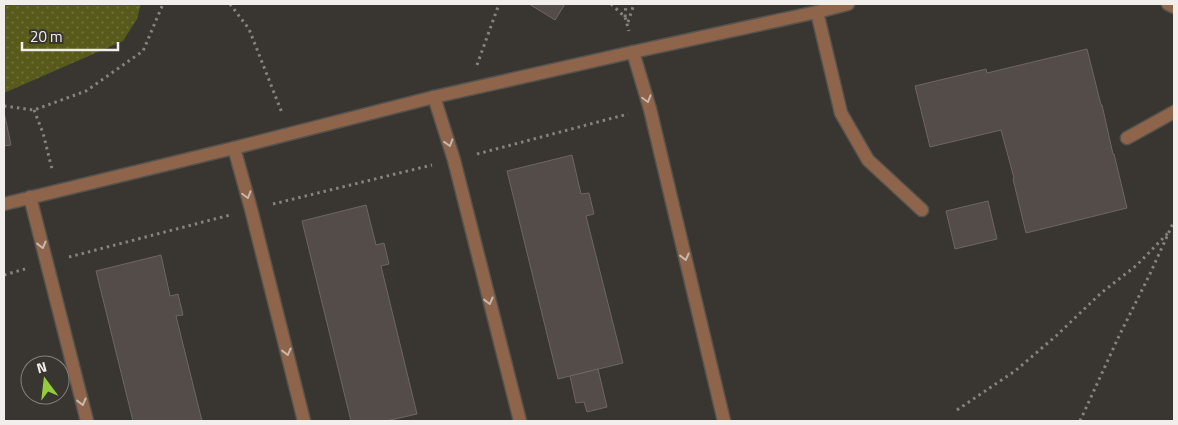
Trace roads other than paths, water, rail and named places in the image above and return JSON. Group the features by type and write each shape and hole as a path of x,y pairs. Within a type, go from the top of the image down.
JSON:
{"lane":[{"path":"4,204 480,86 848,4"},
{"path":"1168,4 1174,7"},
{"path":"816,12 842,113 868,160 922,210"},
{"path":"633,52 650,109 724,421"},
{"path":"434,97 454,160 520,421"},
{"path":"1127,138 1174,112"},
{"path":"234,148 304,421"},
{"path":"30,197 87,421"}]}
